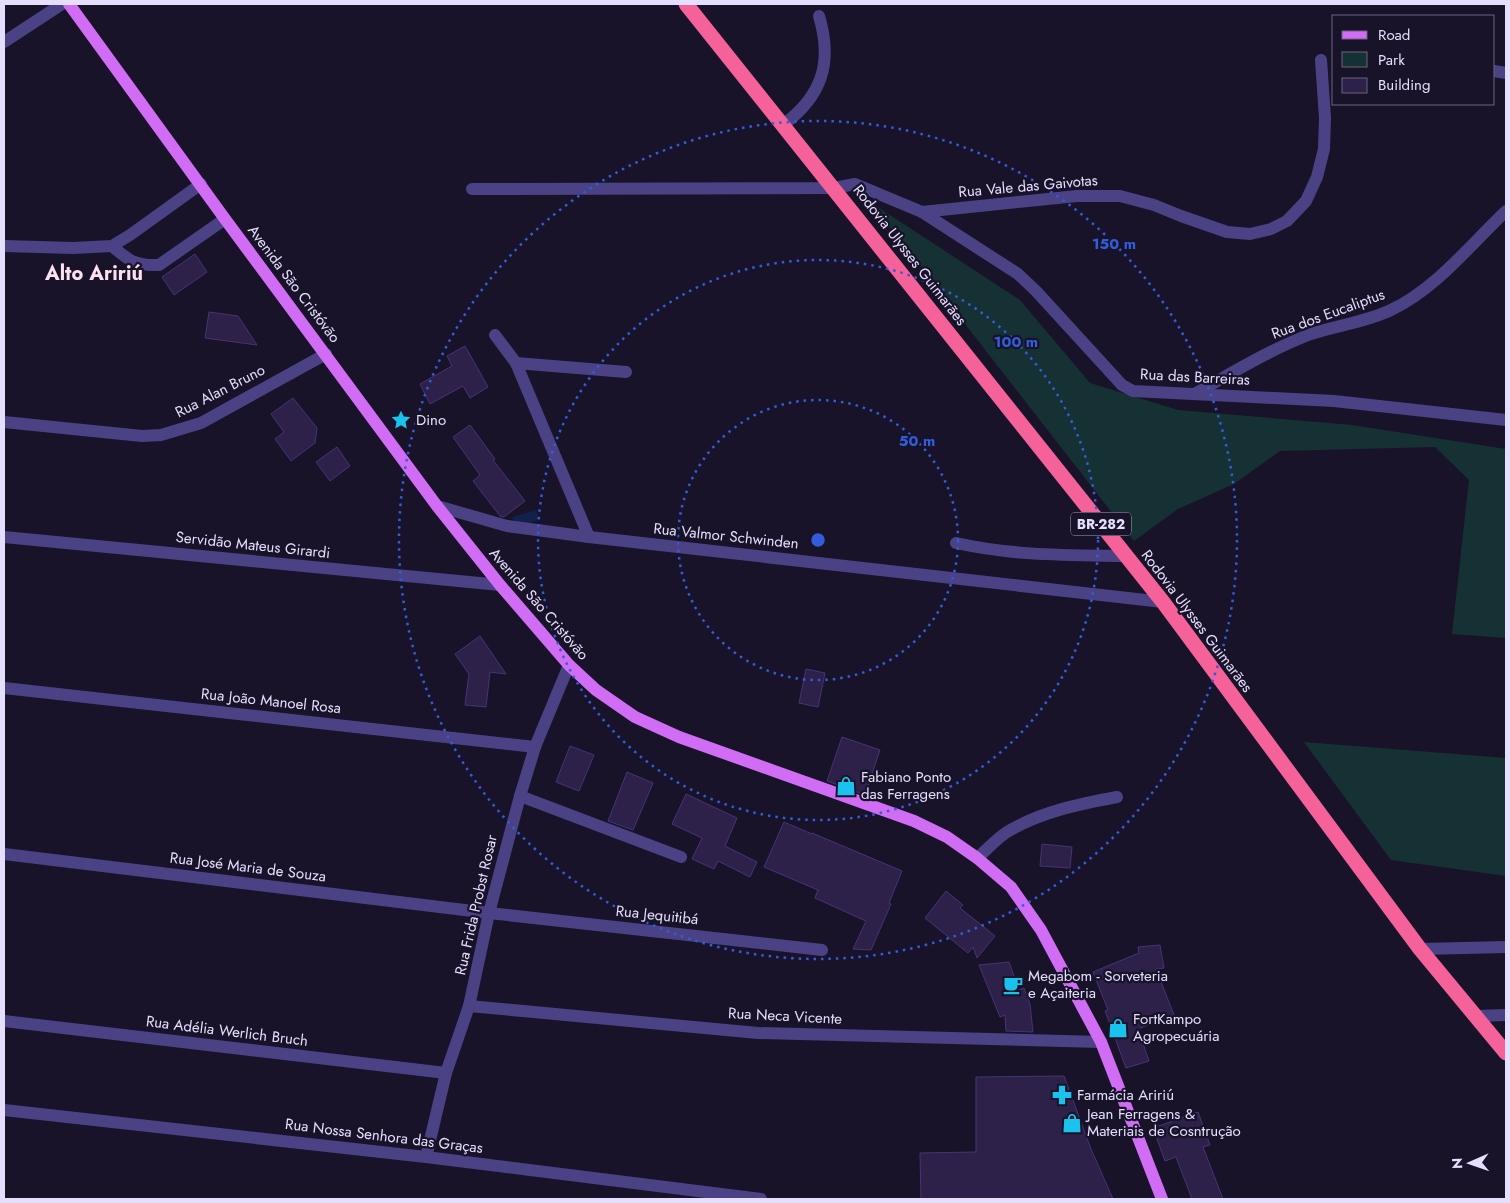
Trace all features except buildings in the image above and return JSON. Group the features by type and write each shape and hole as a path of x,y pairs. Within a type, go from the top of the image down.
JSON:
{"highway":[{"name":"Rodovia Ulysses Guimarães","path":"686,4 1163,602 1420,949 1506,1053"}],"main road":[{"name":"Avenida São Cristóvão","path":"69,4 225,219 438,506 500,585 568,665 596,690 634,717 679,738 914,821 947,837 977,858 1010,887 1040,930 1100,1042 1162,1199"}],"street":[{"path":"4,42 62,4"},
{"path":"783,125 800,112 810,101 822,74 826,45 819,16"},
{"name":"Rua Vale das Gaivotas","path":"922,212 1077,196 1120,196 1154,205 1227,232 1250,234 1272,230 1287,221 1306,201 1317,177 1324,149 1325,118 1321,60"},
{"path":"4,246 73,248 112,246 201,184"},
{"name":"Rua das Barreiras","path":"472,189 834,188 854,184 922,212 1018,274 1122,384 1133,391 1334,401 1506,420"},
{"name":"Rua dos Eucaliptus","path":"1196,393 1279,347 1313,334 1391,310 1442,275 1506,211"},
{"path":"112,246 128,260 147,266 159,265 225,219"},
{"path":"495,335 516,363 589,537"},
{"name":"Rua Alan Bruno","path":"4,422 142,436 161,435 200,422 326,354"},
{"path":"516,363 626,372"},
{"name":"Rua Valmor Schwinden","path":"438,506 507,526 589,537 1163,602"},
{"name":"Servidão Mateus Girardi","path":"4,537 500,585"},
{"path":"956,543 990,550 1040,555 1126,556"},
{"name":"Rua Frida Probst Rosar","path":"426,1157 446,1073 469,1006 489,913 520,796 536,747 568,665"},
{"name":"Rua João Manoel Rosa","path":"4,688 536,747"},
{"path":"520,796 681,857"},
{"path":"977,858 1006,833 1044,816 1078,804 1117,797"},
{"name":"Rua José Maria de Souza","path":"4,854 489,913"},
{"name":"Rua Jequitibá","path":"489,913 822,950"},
{"path":"1420,949 1506,947"},
{"name":"Rua Neca Vicente","path":"469,1006 758,1033 1100,1042"},
{"path":"1476,1016 1506,1016"},
{"name":"Rua Adélia Werlich Bruch","path":"4,1021 446,1073"},
{"name":"Rua Nossa Senhora das Graças","path":"4,1110 426,1157 761,1199"}],"green space":[{"path":"870,202 1020,300 1090,383 1178,410 1352,425 1506,449 1506,638 1452,634 1469,480 1435,447 1280,451 1234,484 1178,509 1134,541"},
{"path":"1304,742 1506,758 1506,876 1391,860"}],"water":[{"path":"536,510 539,520 515,527 512,517"}],"place":[{"name":"Dino","path":"401,420"},
{"name":"Fabiano Ponto das Ferragens","path":"846,786"},
{"name":"Megabom - Sorveteria e Açaiteria","path":"1013,985"},
{"name":"FortKampo Agropecuária","path":"1118,1028"},
{"name":"Farmácia Aririú","path":"1062,1095"},
{"name":"Jean Ferragens & Materiais de Cosntrução","path":"1072,1123"}],"district":[{"name":"Alto Aririú","path":"94,273"}]}
